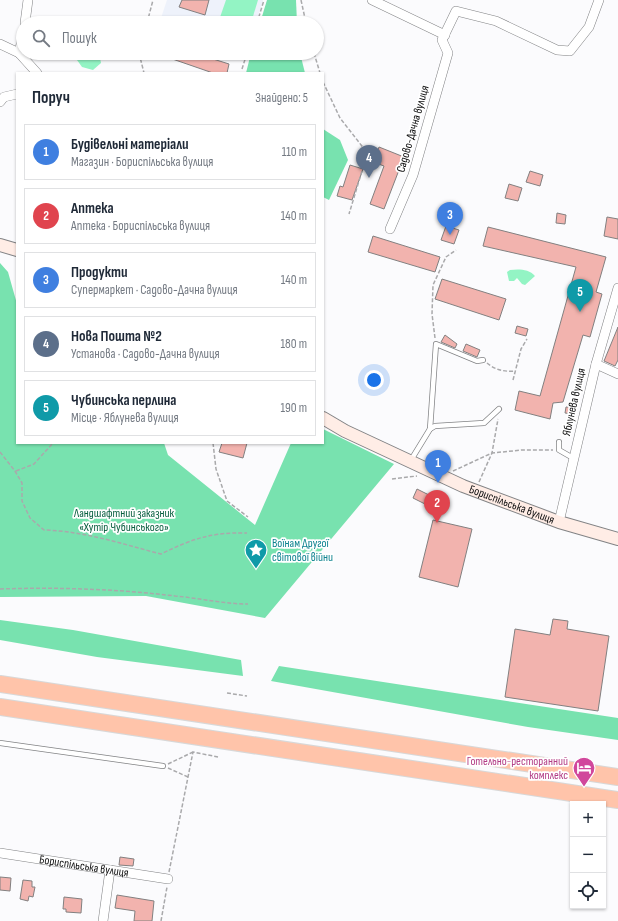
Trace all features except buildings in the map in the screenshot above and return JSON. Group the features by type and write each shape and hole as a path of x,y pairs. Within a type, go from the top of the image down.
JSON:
{"highway":[{"path":"0,684 618,777"},
{"path":"0,707 618,800"}],"street":[{"path":"27,16 28,0"},
{"path":"372,0 445,35 456,11 496,21 556,50 570,51 589,27 599,0"},
{"name":"Садово-Дачна вулиця","path":"390,229 413,175 446,61 448,53 442,40 445,35"},
{"path":"0,44 16,52"},
{"path":"25,60 36,72"},
{"path":"0,102 4,97 16,94"},
{"path":"0,245 16,250"},
{"name":"Яблунева вулиця","path":"559,522 596,364 618,288"},
{"path":"596,364 618,374"},
{"name":"Бориспільська вулиця","path":"324,419 344,431 475,490 559,522 618,539"},
{"name":"Бориспільська вулиця","path":"0,853 168,879"},
{"path":"103,921 110,870"}],"lane":[{"path":"410,462 430,429 436,344 477,361 483,360"},
{"path":"430,429 435,426 484,423 499,409"},
{"path":"559,442 559,450 573,458"},
{"path":"0,743 163,766"}],"path":[{"path":"148,16 153,0"},
{"path":"259,16 264,0"},
{"path":"301,0 304,16"},
{"path":"141,60 144,72"},
{"path":"242,69 245,60"},
{"path":"316,60 320,72"},
{"path":"324,84 340,118 365,150 365,161 349,214"},
{"path":"436,344 432,314 433,285 446,257 456,250"},
{"path":"513,380 521,349 527,339"},
{"path":"483,360 492,367 506,372 515,371"},
{"path":"475,490 492,454 499,409"},
{"path":"15,471 34,464 52,444"},
{"path":"213,444 216,469 227,501 248,517"},
{"path":"392,479 439,475 492,454 522,450 559,450"},
{"path":"0,452 15,471 22,483 22,501 30,518 44,530 67,531 85,534 161,554 191,540 225,533 246,533"},
{"path":"0,589 60,587 175,596 227,604 248,604"},
{"path":"227,693 247,696"},
{"path":"161,921 193,752"},
{"path":"163,766 193,752 218,757"},
{"path":"163,766 188,777"}],"shaded area":[{"path":"167,0 263,0 258,16 162,16"}],"green space":[{"path":"226,0 258,0 253,16 220,16"},
{"path":"267,0 296,0 297,16 262,16"},
{"path":"77,60 100,60 101,63 93,70 82,67"},
{"path":"249,60 302,60 305,72 246,72"},
{"path":"324,130 340,140 348,160 329,200 324,198"},
{"name":"Ландшафтний заказник «Хутір Чубинського»","path":"0,263 8,272 16,300 16,444 164,444 168,455 255,525 291,444 324,444 324,429 394,464 265,618 146,596 0,597"},
{"path":"510,270 527,271 535,276 525,285 522,284 517,278 514,281 509,281 507,272"},
{"path":"0,620 73,630 241,660 243,676 97,657 0,640"},
{"path":"279,666 618,718 618,740 528,727 271,681"}],"place":[{"name":"Нова Пошта №2","path":"369,178"},
{"name":"Продукти","path":"450,235"},
{"name":"Чубинська перлина","path":"580,312"},
{"name":"Будівельні матеріали","path":"438,483"},
{"name":"Аптека","path":"437,523"},
{"name":"Воїнам Другої світової війни","path":"256,570"},
{"name":"Готельно-ресторанний комплекс","path":"584,788"}]}
